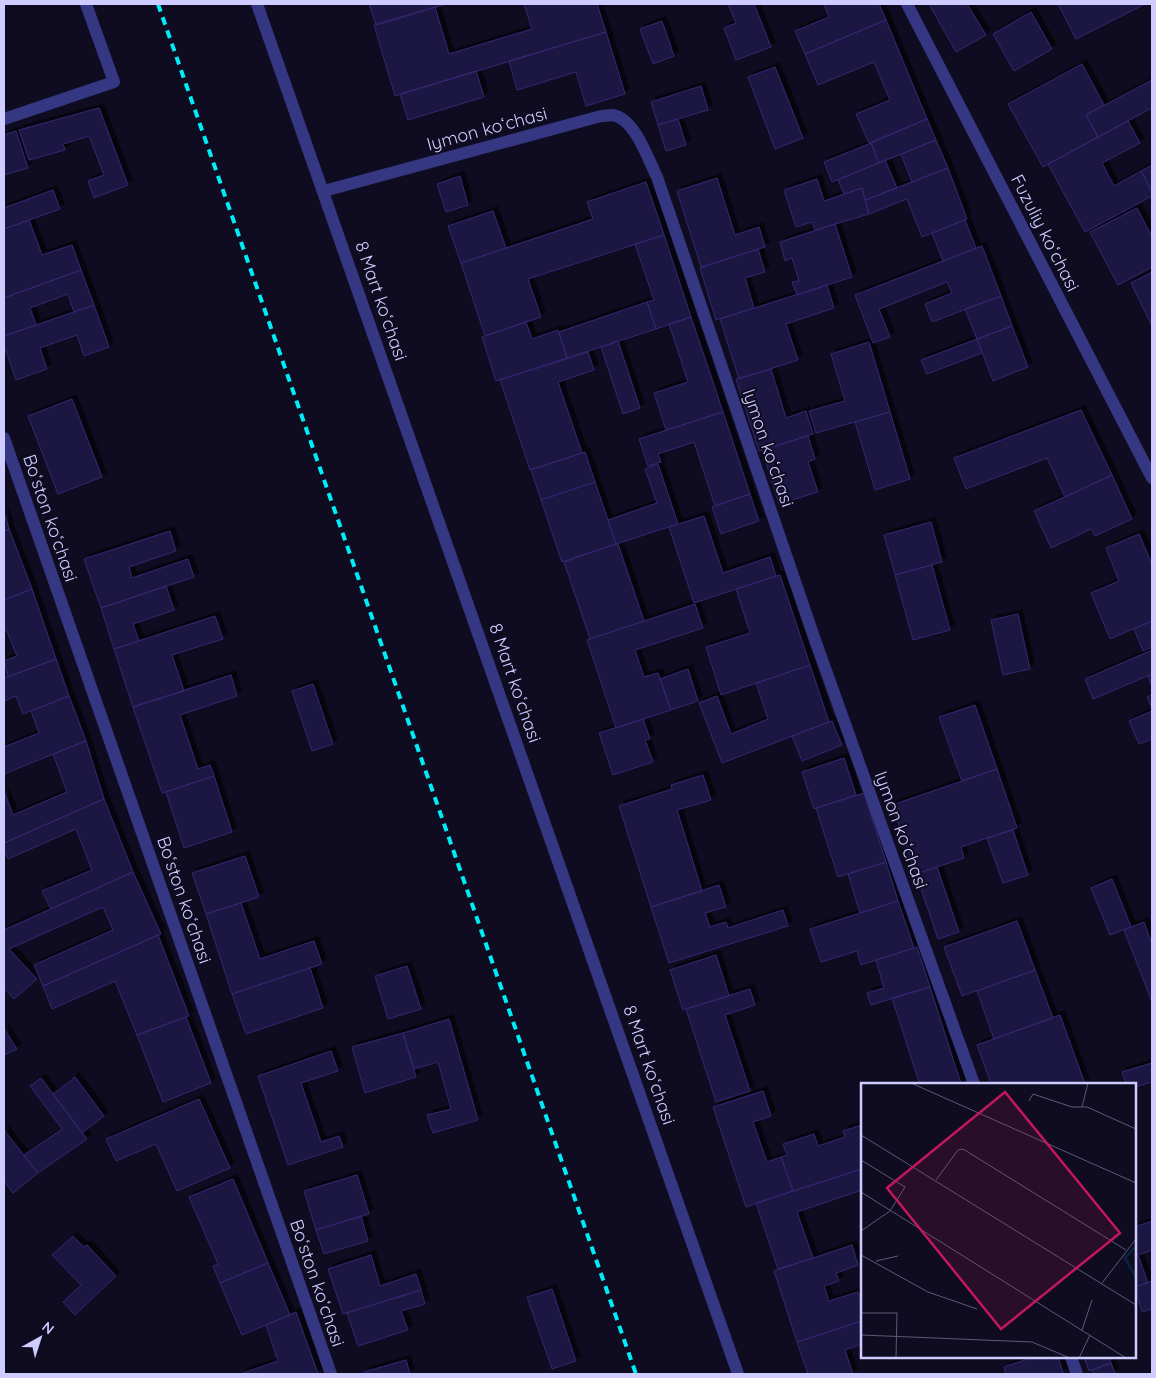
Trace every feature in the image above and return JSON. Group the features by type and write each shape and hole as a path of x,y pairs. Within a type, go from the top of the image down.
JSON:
{"street":[{"path":"4,120 114,82 86,4"},
{"name":"8 Mart koʻchasi","path":"257,4 738,1374"},
{"name":"Fuzuliy koʻchasi","path":"908,4 1152,478"},
{"name":"Iymon koʻchasi","path":"324,191 601,116 613,115 624,120 635,132 657,177 815,640 974,1083"},
{"name":"Boʻston koʻchasi","path":"4,438 331,1374"},
{"path":"1071,1358 1078,1374"}],"building":[{"path":"369,4 446,4 376,25"},
{"path":"524,4 597,4 606,32 395,96 374,25 435,7 449,54 532,29"},
{"path":"728,4 754,4 771,47 736,60 724,28 736,23"},
{"path":"824,4 879,4 886,20 805,54 795,31 829,17"},
{"path":"929,4 967,4 986,35 956,52"},
{"path":"1058,4 1145,4 1076,39"},
{"path":"1031,12 1052,49 1014,71 993,34"},
{"path":"886,20 927,119 869,143 856,114 890,100 874,62 818,85 805,54"},
{"path":"662,21 674,56 653,64 640,29"},
{"path":"606,32 625,94 586,106 576,72 517,90 509,61"},
{"path":"1082,64 1104,105 1086,115 1098,137 1043,167 1008,104"},
{"path":"775,67 803,138 775,149 748,77"},
{"path":"476,71 484,97 408,120 400,94"},
{"path":"1152,80 1152,108 1098,137 1086,115"},
{"path":"701,86 708,110 658,125 651,102"},
{"path":"99,108 128,185 94,198 88,181 104,175 89,136 63,144 65,150 29,160 19,130"},
{"path":"678,119 686,145 666,151 658,125"},
{"path":"927,119 936,140 879,163 871,143"},
{"path":"1128,121 1140,143 1102,163 1114,186 1141,171 1152,192 1152,196 1085,232 1048,164"},
{"path":"16,131 28,168 4,175 4,135"},
{"path":"936,140 948,168 912,182 901,154"},
{"path":"871,143 879,163 832,182 824,162"},
{"path":"885,160 897,188 865,200 862,188 844,194 838,180"},
{"path":"1152,165 1152,192 1141,171"},
{"path":"948,168 967,219 922,237 907,199 869,214 865,200"},
{"path":"460,176 468,205 446,212 437,184"},
{"path":"717,178 735,235 759,227 765,247 701,267 677,191"},
{"path":"817,179 824,201 862,188 869,214 815,230 812,222 796,227 784,190"},
{"path":"646,182 664,235 528,279 541,317 485,336 461,263 593,219 587,202"},
{"path":"53,190 60,209 4,229 4,208"},
{"path":"1137,208 1152,237 1152,267 1118,285 1090,232"},
{"path":"493,211 506,248 461,263 448,226"},
{"path":"29,220 42,255 72,245 81,270 4,298 4,229"},
{"path":"965,220 976,248 943,261 932,233"},
{"path":"835,224 852,277 797,295 792,282 799,281 792,258 785,261 780,242"},
{"path":"664,235 691,317 656,329 647,302 654,300 635,244"},
{"path":"982,246 1001,296 932,322 925,304 952,293 947,282 879,309 890,337 873,343 855,295"},
{"path":"758,249 765,272 745,278 754,308 716,320 700,268"},
{"path":"81,270 94,305 74,312 68,294 30,308 36,325 4,336 4,298"},
{"path":"1152,272 1152,326 1131,283"},
{"path":"827,285 834,308 786,324 798,360 739,379 720,319"},
{"path":"1001,296 1012,326 977,339 965,309"},
{"path":"647,302 656,329 567,358 559,332"},
{"path":"94,305 109,347 84,356 77,335 40,348 47,369 16,380 4,345 4,336"},
{"path":"691,317 723,412 666,430 654,393 688,382 669,324"},
{"path":"526,322 532,339 558,330 567,358 496,381 482,337"},
{"path":"1012,326 1028,367 993,381 977,339"},
{"path":"977,339 982,353 927,374 921,360"},
{"path":"618,341 640,408 623,414 601,347"},
{"path":"869,342 890,412 816,433 809,411 845,401 831,354"},
{"path":"588,352 594,370 558,382 582,453 530,470 500,380"},
{"path":"771,369 786,418 806,411 813,434 759,451 736,379"},
{"path":"72,399 102,477 58,494 28,416"},
{"path":"1081,410 1112,475 1065,497 1047,458 966,489 954,458"},
{"path":"723,412 750,494 715,506 694,442 658,454 661,462 648,466 639,439"},
{"path":"890,412 910,479 875,490 855,422"},
{"path":"808,436 815,459 808,462 818,492 779,504 762,450"},
{"path":"585,452 595,482 541,500 531,470"},
{"path":"658,464 678,524 616,544 608,520 657,503 645,469"},
{"path":"1112,475 1132,519 1095,536 1091,529 1051,548 1034,511"},
{"path":"595,482 616,544 562,562 541,500"},
{"path":"750,494 759,521 721,534 712,507"},
{"path":"4,512 9,529 4,531"},
{"path":"704,516 723,573 770,557 776,576 694,603 669,527"},
{"path":"931,522 942,562 895,575 884,535"},
{"path":"9,529 32,589 4,600 4,531"},
{"path":"170,531 176,551 129,567 132,578 188,559 194,577 101,608 84,559"},
{"path":"1139,534 1152,564 1152,621 1110,639 1091,593 1119,581 1106,548"},
{"path":"618,544 644,621 590,639 564,562"},
{"path":"932,565 950,630 913,640 895,575"},
{"path":"780,575 810,665 721,695 706,647 750,633 736,589"},
{"path":"166,586 174,610 133,624 139,641 114,649 101,608"},
{"path":"32,589 56,659 8,677 4,661 17,656 6,629 4,630 4,600"},
{"path":"695,604 703,628 635,650 644,677 658,673 671,710 616,728 587,640"},
{"path":"1018,614 1030,669 1003,675 991,620"},
{"path":"215,616 223,639 172,655 184,691 133,707 114,649"},
{"path":"1152,621 1152,647 1143,651 1134,629"},
{"path":"1152,650 1152,674 1093,699 1085,679"},
{"path":"56,659 69,696 23,714 16,696 4,701 4,678"},
{"path":"810,665 829,722 722,763 699,703 717,696 731,734 768,719 756,683"},
{"path":"688,669 698,701 671,710 660,679"},
{"path":"1152,674 1152,687 1148,676"},
{"path":"231,675 237,696 180,715 198,769 210,765 214,776 162,793 133,707"},
{"path":"313,684 333,744 312,751 292,691"},
{"path":"1152,695 1152,708 1147,697"},
{"path":"69,696 86,741 4,774 4,747 39,733 31,711"},
{"path":"975,705 997,769 962,781 939,717"},
{"path":"1152,711 1152,739 1139,744 1129,721"},
{"path":"643,719 650,739 645,740 653,762 613,775 599,733"},
{"path":"832,721 842,745 802,761 792,736"},
{"path":"86,741 104,799 4,843 4,791 13,815 67,792 53,754"},
{"path":"844,758 856,795 814,809 802,772"},
{"path":"997,769 1017,828 961,847 964,858 916,874 892,805"},
{"path":"703,775 711,800 677,810 702,891 651,907 619,806 672,789 671,785"},
{"path":"214,776 232,832 184,848 166,792"},
{"path":"864,793 886,862 838,877 816,808"},
{"path":"104,799 133,872 51,909 42,891 92,870 76,829 8,859 4,843"},
{"path":"1013,830 1028,875 1003,883 987,838"},
{"path":"245,856 259,897 206,914 192,873"},
{"path":"886,862 898,901 860,913 848,874"},
{"path":"937,867 959,932 938,939 916,874"},
{"path":"133,872 161,934 43,986 34,965 113,930 103,907 9,949 37,979 14,999 4,988 4,930"},
{"path":"1112,879 1131,927 1110,935 1091,888"},
{"path":"719,885 726,907 705,913 710,927 726,922 728,928 783,910 788,926 669,963 651,907"},
{"path":"898,901 914,948 861,965 857,951 821,962 810,929"},
{"path":"241,903 260,959 314,941 322,964 232,994 206,914"},
{"path":"1017,921 1035,970 962,996 944,947"},
{"path":"1144,922 1152,944 1152,1002 1124,930"},
{"path":"158,935 189,1016 137,1035 115,981 52,1009 43,986"},
{"path":"917,947 930,987 871,1005 867,993 884,988 876,960"},
{"path":"716,955 729,996 683,1010 670,970"},
{"path":"407,966 421,1009 388,1019 375,976"},
{"path":"310,968 323,1008 246,1034 232,994"},
{"path":"1035,970 1053,1018 994,1039 977,991"},
{"path":"930,987 961,1083 916,1083 919,1082 892,998"},
{"path":"750,989 755,1005 725,1015 750,1091 716,1102 686,1009"},
{"path":"1060,1015 1085,1083 991,1083 977,1045"},
{"path":"186,1017 211,1083 163,1102 137,1035"},
{"path":"449,1019 478,1120 433,1133 427,1115 451,1109 438,1062 414,1069 403,1033"},
{"path":"4,1029 17,1049 4,1055"},
{"path":"403,1033 416,1077 365,1093 352,1047"},
{"path":"331,1051 338,1071 301,1083 321,1142 339,1136 343,1147 288,1165 258,1076"},
{"path":"1152,1063 1152,1082 1136,1087 1136,1083 1126,1083 1122,1072"},
{"path":"75,1077 104,1116 82,1133 53,1094"},
{"path":"41,1078 87,1139 38,1173 24,1155 62,1129 30,1086"},
{"path":"763,1091 771,1116 753,1122 767,1162 781,1157 793,1191 746,1207 713,1107"},
{"path":"199,1099 230,1168 177,1191 156,1144 116,1161 106,1139"},
{"path":"861,1125 861,1169 793,1191 781,1157 787,1155 783,1144 814,1134 818,1146 845,1137 843,1131"},
{"path":"4,1130 38,1173 13,1193 4,1181"},
{"path":"861,1169 861,1190 797,1212 813,1258 778,1269 756,1203"},
{"path":"357,1175 369,1214 316,1230 304,1191"},
{"path":"233,1179 268,1263 220,1283 213,1266 218,1264 189,1197"},
{"path":"361,1216 368,1241 324,1254 316,1230"},
{"path":"1152,1221 1152,1250 1136,1256 1136,1227"},
{"path":"73,1236 84,1247 87,1245 116,1276 75,1315 63,1302 81,1285 52,1255"},
{"path":"852,1245 858,1265 836,1273 839,1281 824,1286 829,1301 858,1292 861,1301 861,1321 797,1342 774,1271"},
{"path":"371,1255 380,1286 416,1274 421,1290 343,1314 328,1269"},
{"path":"1138,1255 1148,1283 1136,1287 1136,1256"},
{"path":"268,1263 290,1315 242,1335 220,1283"},
{"path":"1152,1281 1152,1309 1142,1312 1136,1287"},
{"path":"552,1289 576,1361 552,1369 527,1297"},
{"path":"421,1290 425,1304 401,1311 408,1330 358,1346 347,1313"},
{"path":"296,1312 318,1374 240,1374 278,1361 266,1325"},
{"path":"861,1321 861,1344 845,1350 853,1374 808,1374 797,1342"},
{"path":"1058,1358 1063,1373 1006,1374 1004,1367 1028,1359"},
{"path":"1084,1358 1109,1358 1111,1363 1089,1371"},
{"path":"406,1360 410,1374 364,1374 364,1372"},
{"path":"1111,1363 1115,1374 1093,1374 1092,1370"}],"railway":[{"path":"158,4 636,1374"}]}
